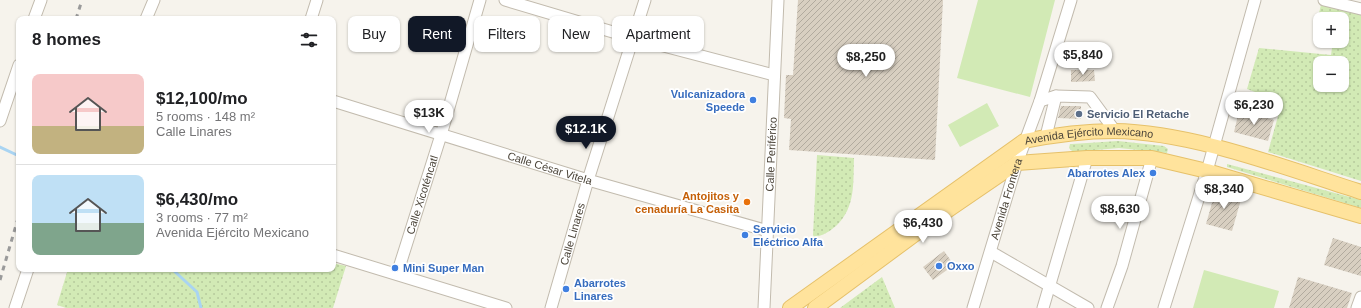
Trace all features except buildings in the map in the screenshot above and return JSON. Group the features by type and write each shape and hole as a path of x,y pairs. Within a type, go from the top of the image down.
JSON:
{"main road":[{"name":"Avenida Ejército Mexicano","path":"790,308 1024,141 1046,136 1088,131 1115,131 1148,134 1214,146 1361,192"},
{"name":"Avenida Ejército Mexicano","path":"815,308 941,215 1017,163 1087,158 1152,158 1207,171 1361,216"}],"street":[{"path":"35,16 41,0"},
{"path":"147,16 154,0"},
{"path":"312,16 317,0"},
{"name":"Calle Xicoténcatl","path":"397,274 441,135 480,0"},
{"path":"505,0 612,32"},
{"name":"Calle Linares","path":"640,16 645,0"},
{"name":"Calle Periférico","path":"764,308 778,0"},
{"name":"Avenida Frontera","path":"973,308 1024,141 1040,101 1071,0"},
{"path":"1164,308 1207,171 1255,0"},
{"path":"1324,0 1361,9"},
{"name":"Calle Linares","path":"551,308 588,180 629,52"},
{"path":"685,52 774,76"},
{"path":"0,121 16,74"},
{"path":"1046,136 1056,96"},
{"path":"1040,101 1056,96 1090,97 1115,131"},
{"name":"Calle César Vitela","path":"336,102 588,180 768,231"},
{"path":"1043,308 1087,158"},
{"path":"1106,308 1122,266 1152,158"},
{"path":"990,252 1088,308"},
{"path":"336,256 506,308"},
{"path":"15,308 27,272"},
{"path":"1357,308 1361,297"}],"green space":[{"path":"978,0 1055,0 1030,97 957,78"},
{"path":"1321,5 1349,12 1319,12"},
{"path":"1349,12 1361,15 1361,181 1268,152 1282,102 1247,89 1259,48 1331,55 1332,48 1349,48"},
{"path":"987,103 999,126 960,147 948,125"},
{"path":"1118,141 1164,146 1168,149 1167,153 1119,148 1073,152 1069,148 1070,144"},
{"path":"817,155 854,158 854,176 850,203 842,219 829,231 820,236 814,237 813,235"},
{"path":"1227,164 1361,200 1361,208 1227,167"},
{"path":"336,264 346,266 333,308 66,308 57,305 67,272 336,272"},
{"path":"1204,270 1279,291 1274,308 1193,308"},
{"path":"882,277 895,308 840,308"}],"waterway":[{"path":"0,147 16,155"},
{"path":"175,272 197,292 201,308"}],"railway":[{"path":"77,16 82,0"},
{"path":"0,280 16,225"}],"place":[{"name":"Vulcanizadora Speede","path":"753,100"},
{"name":"Servicio El Retache","path":"1079,114"},
{"name":"Abarrotes Alex","path":"1153,173"},
{"name":"Antojitos y cenaduría La Casita","path":"747,202"},
{"name":"Servicio Eléctrico Alfa","path":"745,235"},
{"name":"Oxxo","path":"939,266"},
{"name":"Mini Super Man","path":"395,268"},
{"name":"Abarrotes Linares","path":"566,289"}]}
